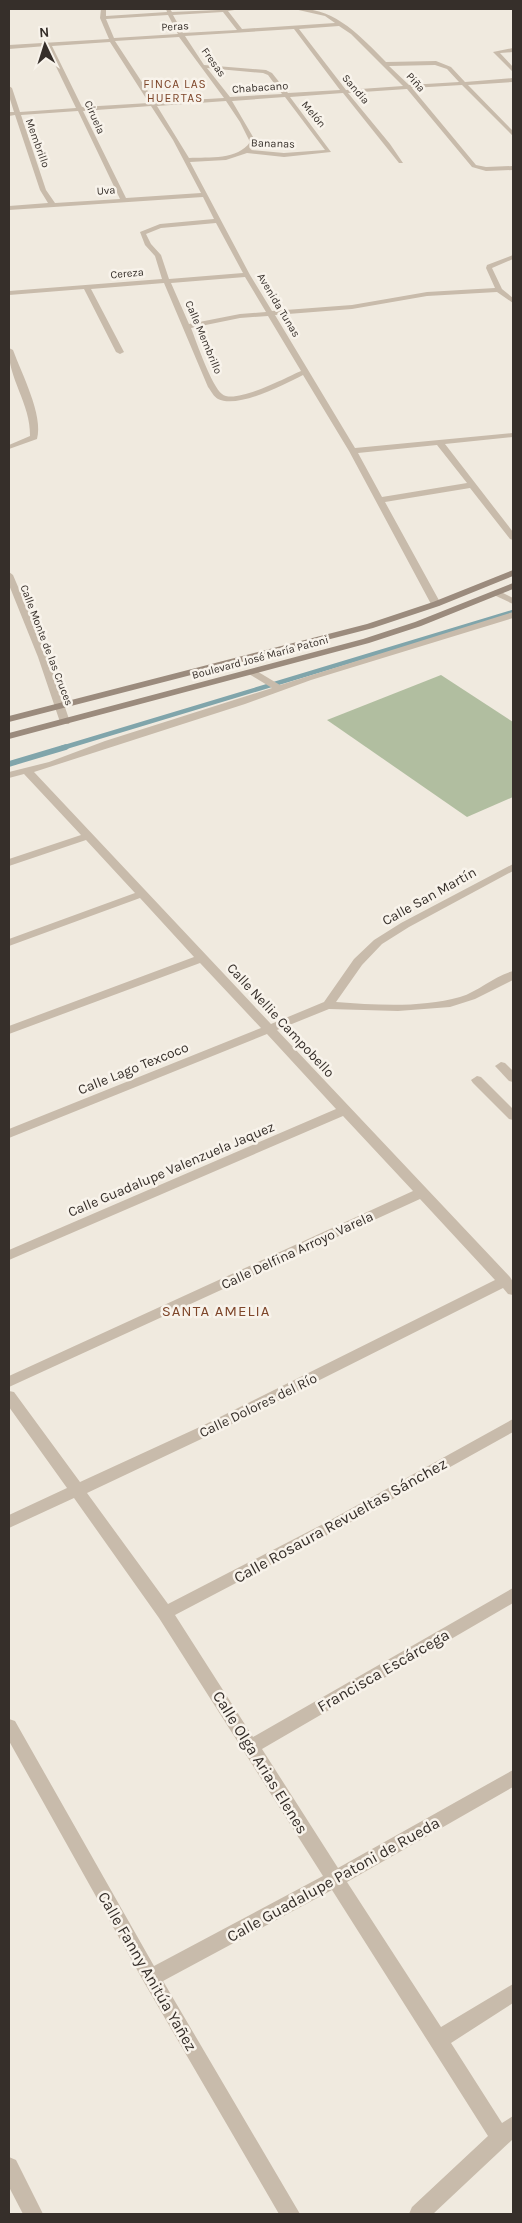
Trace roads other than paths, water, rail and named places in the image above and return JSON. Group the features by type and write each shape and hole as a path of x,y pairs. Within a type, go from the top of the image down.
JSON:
{"main road":[{"name":"Boulevard José María Patoni","path":"9,719 370,626 436,604 513,573"},
{"name":"Boulevard José María Patoni","path":"9,736 385,635 513,586"}],"street":[{"path":"103,9 103,18 169,11 239,9"},
{"name":"Piña","path":"297,9 327,15 342,24 408,87 474,166 486,169 513,168"},
{"path":"224,10 240,32"},
{"name":"Fresas","path":"169,11 182,36 228,99 251,137 252,142 247,151"},
{"name":"Avenida Tunas","path":"103,18 112,40 186,160 270,314 353,451 436,604"},
{"name":"Peras","path":"9,47 342,24"},
{"name":"Sandia","path":"296,28 401,162"},
{"name":"Ciruela","path":"48,44 123,199"},
{"path":"513,50 496,52 513,70"},
{"path":"385,64 430,63 450,68 468,84 513,134"},
{"name":"Melón","path":"204,66 264,71 274,77 285,95 329,149"},
{"name":"Chabacano","path":"9,114 513,80"},
{"name":"Membrillo","path":"9,88 42,190 52,204"},
{"name":"Bananas","path":"186,160 226,158 247,151 284,155 325,152 329,149"},
{"name":"Uva","path":"9,208 206,195"},
{"path":"167,281 158,255 148,245 142,233 150,228 160,226 219,221"},
{"path":"513,257 490,265 489,268 499,290 513,301"},
{"name":"Cereza","path":"9,293 247,274"},
{"name":"Calle Membrillo","path":"167,281 212,387 224,399 234,399 253,393 306,371"},
{"path":"87,288 120,352"},
{"path":"187,327 225,319 352,307 414,295 499,290"},
{"path":"9,350 32,414 35,430 34,437 20,444 9,446"},
{"path":"353,451 513,435"},
{"path":"439,442 513,537"},
{"path":"379,500 471,484"},
{"name":"Calle Monte de las Cruces","path":"9,575 43,657 64,722"},
{"path":"497,593 513,601"},
{"path":"9,775 27,771 308,678 513,615"},
{"path":"252,672 279,688"},
{"name":"Calle Nellie Campobello","path":"27,771 509,1286"},
{"path":"9,863 88,836"},
{"name":"Calle San Martín","path":"328,1005 358,962 378,942 404,925 513,867"},
{"path":"9,943 142,894"},
{"path":"9,1030 202,958"},
{"path":"328,1005 372,1008 442,1004 465,999 513,975"},
{"name":"Calle Lago Texcoco","path":"9,1134 328,1005"},
{"path":"501,1066 513,1078"},
{"path":"476,1080 513,1116"},
{"name":"Calle Guadalupe Valenzuela Jaquez","path":"9,1255 346,1110"},
{"name":"Calle Delfina Arroyo Varela","path":"9,1382 421,1193"},
{"name":"Calle Dolores del Río","path":"9,1522 509,1286"},
{"name":"Calle Olga Arias Elenes","path":"9,1396 165,1613 252,1746 438,2040 507,2132"},
{"name":"Calle Rosaura Revueltas Sánchez","path":"165,1613 330,1527 513,1425"},
{"name":"Francisca Escárcega","path":"252,1746 513,1594"},
{"name":"Calle Fanny Anitúa Yañez","path":"9,1726 151,1978 290,2214"},
{"name":"Calle Guadalupe Patoni de Rueda","path":"151,1978 335,1879 513,1778"},
{"path":"438,2040 513,1993"},
{"path":"419,2214 507,2132"},
{"path":"9,2167 33,2214"}],"waterway":[{"path":"62,748 513,612"},
{"path":"9,764 66,747"}],"district":[{"name":"FINCA LAS HUERTAS","path":"175,91"},
{"name":"SANTA AMELIA","path":"216,1311"}]}
